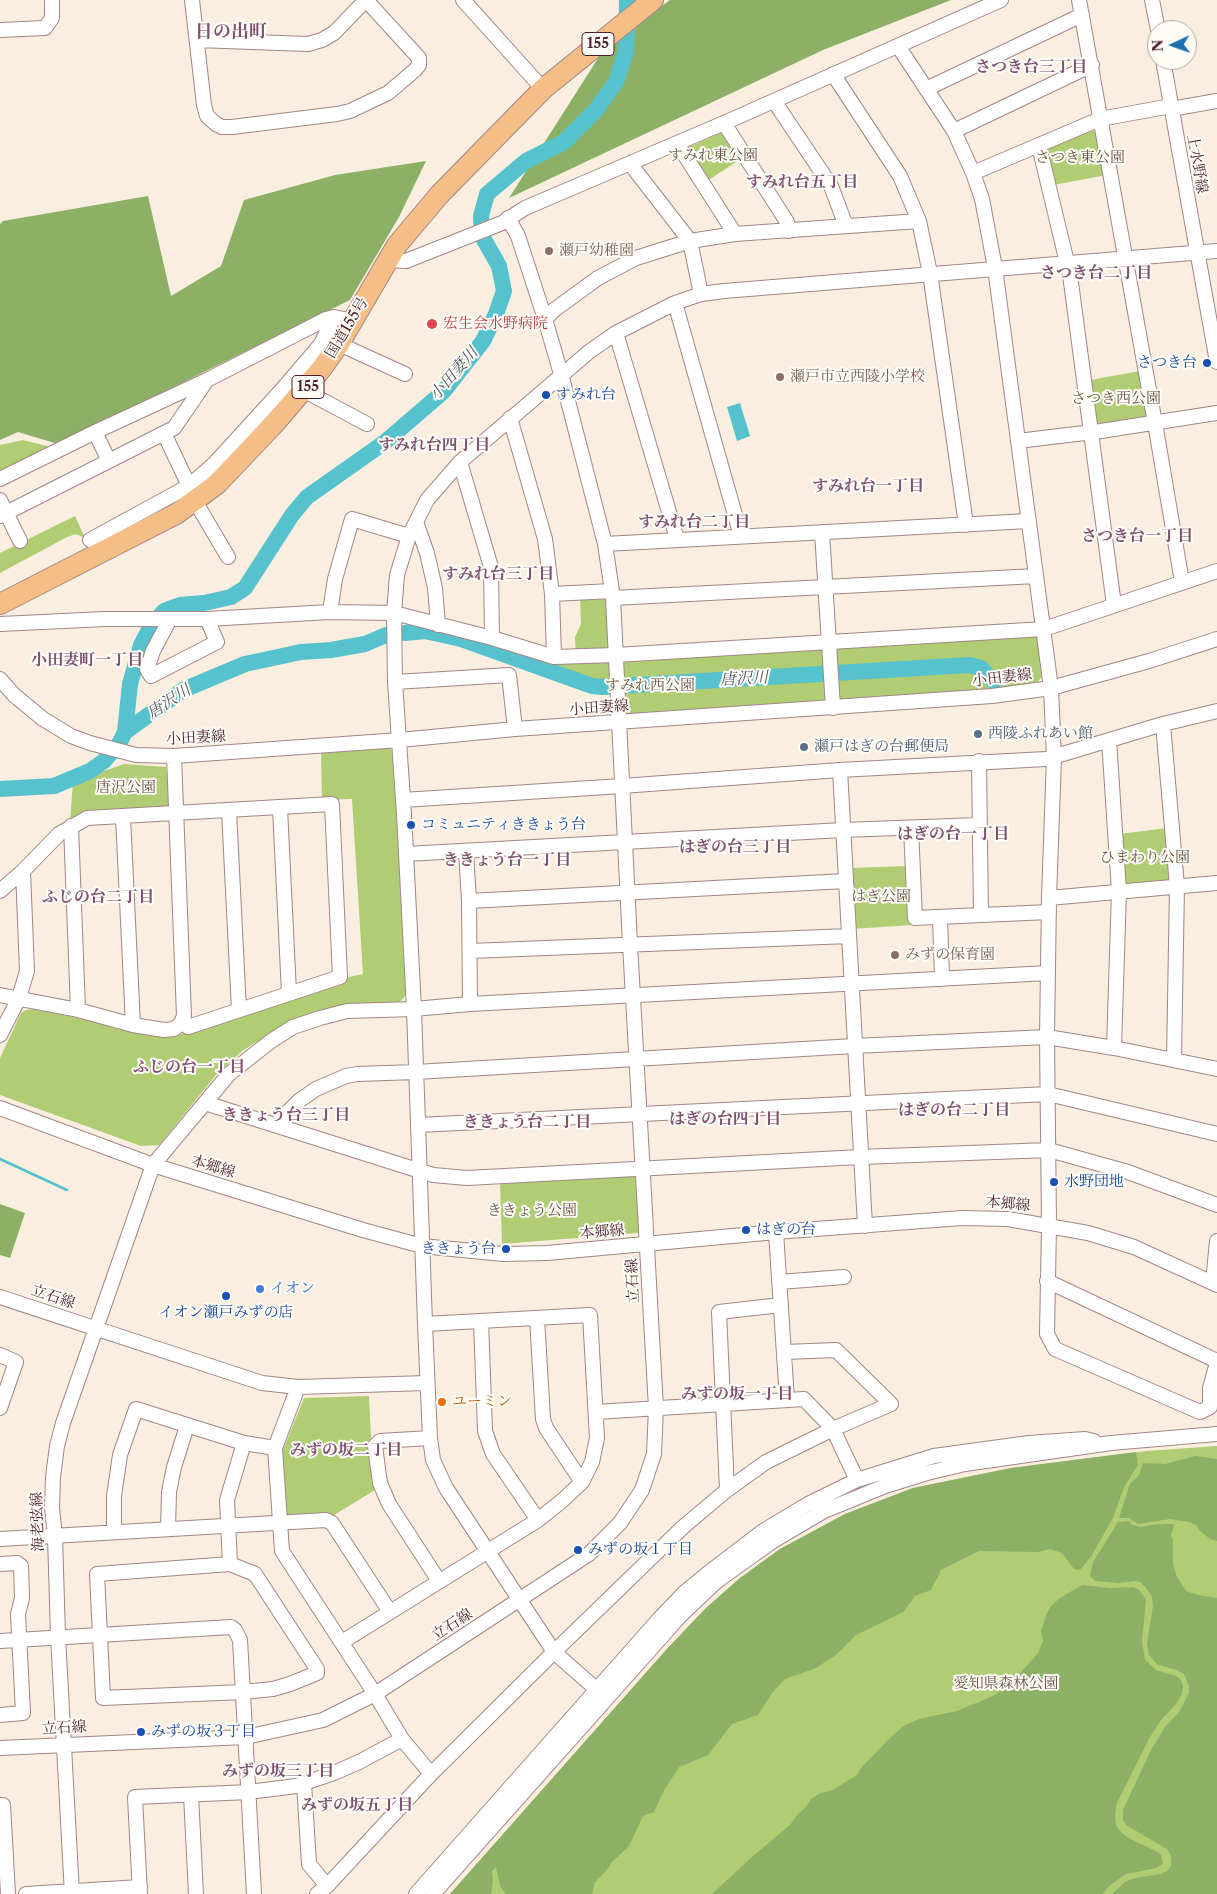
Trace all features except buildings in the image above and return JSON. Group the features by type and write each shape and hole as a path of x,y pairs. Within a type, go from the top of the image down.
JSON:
{"highway":[{"name":"国道155号","path":"0,604 159,523 192,494 217,484 305,391 339,344 342,321 397,245 440,194 543,89 653,0"}],"street":[{"path":"0,30 45,28 52,18 52,0"},
{"path":"192,0 204,105 207,116 222,127 337,114 363,106 388,94 419,65 419,58 366,0 334,33 322,40 308,44 197,40"},
{"path":"463,0 543,89"},
{"path":"387,260 406,261 475,234 525,208 724,123 1001,0"},
{"path":"1080,0 1182,582"},
{"path":"1152,0 1156,20"},
{"path":"926,88 1082,14"},
{"path":"898,46 954,130 982,199 995,268 1051,688 1054,757 1048,973 1049,1225 1047,1281 1047,1334 1055,1349 1200,1412 1210,1407 1210,1388 1217,1362 1047,1281"},
{"path":"954,130 1092,65"},
{"name":"上水野線","path":"1165,70 1196,251 1213,316 1217,362"},
{"path":"833,74 900,176 919,221 930,273 966,524"},
{"path":"774,101 831,186 846,226"},
{"path":"973,173 1100,119 1217,101"},
{"path":"724,123 787,222 789,231"},
{"path":"677,143 736,234"},
{"path":"1038,146 1067,263 1114,605"},
{"path":"632,162 635,170 690,241 702,294"},
{"name":"立石線","path":"0,1748 246,1737 323,1720 375,1694 520,1601 589,1554 620,1524 642,1490 654,1454 656,1408 612,595 605,544 561,374 518,236 505,220"},
{"path":"545,319 554,310 598,278 636,258 690,241 736,234 919,221"},
{"path":"596,1689 554,1652 446,1488 433,1460 430,1438 418,1170 414,1009 400,740 395,682 394,613 397,575 409,536 427,500 460,462 510,418 561,374 616,333 675,303 702,294 724,291 1196,251 1217,251"},
{"path":"675,303 741,536"},
{"path":"0,480 95,432 207,380 326,319 342,321"},
{"path":"90,540 192,494 214,464 342,321"},
{"path":"616,333 677,539"},
{"path":"339,344 405,374"},
{"path":"3,515 174,428 207,380"},
{"path":"305,391 367,424"},
{"path":"1018,441 1217,413"},
{"path":"510,418 545,538 552,594 554,657"},
{"path":"95,432 109,461"},
{"path":"164,433 192,494 228,557"},
{"path":"460,462 491,567 492,638"},
{"path":"0,500 3,515 20,541"},
{"path":"330,612 335,579 352,519 409,536"},
{"path":"605,544 1029,521"},
{"path":"416,522 427,553 435,588 438,625"},
{"path":"822,532 833,708"},
{"path":"0,624 148,618 207,619 330,612 394,613 492,638 554,657 616,655 1044,629 1217,571"},
{"path":"552,594 612,595 826,588 1036,576"},
{"path":"168,619 147,669 151,676 217,642 207,619"},
{"name":"小田妻線","path":"0,679 14,695 43,719 70,736 124,753 174,756 400,740 515,729 992,696 1051,688 1149,661 1217,639"},
{"path":"395,682 509,675 515,729"},
{"path":"403,800 1054,757 1163,724 1217,714"},
{"path":"1163,724 1177,886 1174,1060"},
{"path":"1109,740 1119,891 1114,1048"},
{"path":"0,994 78,1010 132,1025 164,1030 174,1029 181,1023 184,1016 174,756"},
{"path":"979,761 981,915"},
{"path":"840,770 865,1226"},
{"path":"0,891 23,871 59,834 87,818 332,804 340,976 188,1027 181,1023"},
{"path":"280,808 288,993"},
{"path":"229,811 239,1010"},
{"path":"123,817 132,1025"},
{"path":"406,854 979,824"},
{"path":"71,826 78,1010"},
{"path":"911,828 916,918 1049,912"},
{"path":"466,851 470,1004"},
{"path":"0,1035 19,998 26,971 23,871"},
{"path":"468,901 846,881"},
{"path":"1049,898 1217,883"},
{"path":"940,917 942,979"},
{"path":"470,951 849,936"},
{"path":"153,1165 229,1074 271,1041 293,1028 347,1011 414,1009 470,1004 1048,973"},
{"path":"276,1124 300,1100 316,1089 346,1076 357,1074 854,1046 1048,1038 1114,1048 1217,1069"},
{"path":"418,1126 1048,1094 1217,1134"},
{"path":"205,1103 433,1175 467,1178 860,1157 1049,1150 1128,1172 1217,1205"},
{"name":"本郷線","path":"0,1108 153,1165 363,1230 422,1246 503,1254 547,1253 776,1232 962,1218 1008,1219 1088,1233 1134,1246 1215,1284"},
{"name":"海老弦線","path":"71,1893 55,1536 52,1508 53,1477 57,1446 63,1423 153,1165"},
{"path":"776,1232 787,1400"},
{"path":"1215,1284 1217,1241"},
{"path":"780,1282 844,1277"},
{"name":"立石線","path":"0,1297 253,1380 298,1387 428,1382"},
{"path":"726,1490 719,1312 781,1305"},
{"path":"342,1642 538,1520 582,1482 592,1462 595,1446 596,1412 590,1315 425,1324"},
{"path":"537,1318 543,1419 546,1428 582,1482"},
{"path":"481,1321 485,1431 493,1454 538,1520"},
{"path":"304,1783 309,1864 322,1890 431,1774 554,1652 726,1490 766,1462 833,1429 891,1404 836,1350 784,1352"},
{"path":"0,1355 16,1362 0,1408"},
{"path":"298,1387 275,1448 282,1551 342,1642 402,1739 431,1774"},
{"path":"596,1412 804,1399 833,1429 857,1480"},
{"path":"114,1532 114,1496 120,1455 136,1408 244,1443 275,1448"},
{"path":"168,1529 169,1492 174,1466 188,1426"},
{"path":"433,1894 680,1616 717,1581 773,1541 824,1511 885,1486 964,1464 1111,1444 1217,1434"},
{"path":"430,1438 380,1441 375,1446 380,1483 389,1504 439,1581"},
{"path":"416,1894 596,1689 684,1593 763,1531 808,1504 857,1480 934,1456 1029,1443 1085,1439 1111,1444"},
{"path":"230,1564 227,1500 244,1443"},
{"path":"0,1539 326,1520 332,1523 390,1612"},
{"path":"0,1564 17,1563 21,1566 22,1598 18,1614 23,1714 0,1715"},
{"path":"230,1564 255,1574 317,1669 316,1673 272,1689 103,1698 100,1635 97,1574 230,1564"},
{"path":"0,1640 231,1627 236,1630 240,1640 254,1894"},
{"path":"26,1894 140,1891 135,1797 249,1792 296,1786 359,1762 402,1739"},
{"path":"192,1795 196,1894"},
{"path":"0,1805 3,1805 8,1894"}],"green space":[{"path":"670,0 951,0 823,50 509,198 604,49"},
{"name":"さつき東公園","path":"1092,130 1099,134 1107,175 1053,185 1044,150"},
{"name":"すみれ東公園","path":"723,132 741,159 707,181 687,151 689,147"},
{"path":"426,161 399,217 350,300 58,444 18,432 0,440 0,224 3,221 148,196 171,296 221,266 244,200 335,175"},
{"name":"さつき西公園","path":"1140,371 1149,417 1100,424 1095,420 1090,380"},
{"path":"23,440 51,447 0,477 0,445"},
{"path":"75,516 85,538 76,534 67,537 0,573 0,553"},
{"name":"すみれ西公園","path":"605,595 610,658 1034,633 1039,637 1043,675 1037,683 1018,688 628,717 622,712 620,683 596,684 551,669 552,661 576,660 575,637 581,624 580,597"},
{"path":"386,744 393,752 406,995 399,1003 317,1013 271,1033 242,1051 216,1075 159,1145 141,1146 0,1095 0,1058 21,1013 26,1010 33,1009 172,1037 340,979 363,974 352,799 322,800 321,749"},
{"name":"唐沢公園","path":"124,764 166,767 171,809 70,821 73,782"},
{"name":"ひまわり公園","path":"1168,828 1172,882 1123,887 1119,834"},
{"name":"はぎ公園","path":"908,866 912,925 852,929 850,868"},
{"name":"ききょう公園","path":"636,1176 639,1233 502,1244 500,1182"},
{"path":"0,1204 25,1213 10,1258 0,1255"},
{"path":"369,1396 371,1437 369,1445 378,1488 331,1517 285,1518 283,1450 304,1398"},
{"name":"愛知県森林公園","path":"1217,1446 1217,1894 450,1894 666,1650 706,1608 740,1578 780,1549 845,1514 913,1488 1011,1468 1146,1451"},
{"path":"1136,1452 1138,1465 1124,1487 1113,1518 1092,1555 1080,1570 1074,1569 1062,1553 1050,1549 1038,1552 979,1551 941,1570 931,1590 915,1596 903,1612 856,1635 836,1655 816,1668 785,1679 772,1693 758,1715 732,1724 708,1755 679,1767 663,1792 654,1812 643,1816 629,1846 595,1882 592,1894 506,1894 500,1886 496,1867 492,1871 491,1894 450,1894 666,1650 706,1608 740,1578 780,1549 845,1514 913,1488 1011,1468"},
{"path":"1195,1456 1217,1459 1217,1541 1210,1539 1196,1525 1189,1522 1170,1519 1138,1524 1129,1518 1119,1518 1130,1484 1139,1475 1143,1463 1165,1464"},
{"path":"1129,1521 1131,1524 1140,1527 1174,1524 1171,1536 1173,1539 1173,1564 1176,1575 1186,1591 1217,1598 1217,1894 1112,1894 1125,1882 1135,1878 1161,1874 1171,1866 1171,1855 1167,1849 1126,1825 1123,1820 1123,1810 1152,1748 1165,1727 1179,1712 1189,1693 1189,1686 1184,1674 1158,1665 1149,1655 1147,1644 1153,1606 1152,1597 1147,1589 1140,1582 1095,1581 1090,1576 1093,1562 1118,1522"},
{"path":"1082,1585 1110,1588 1134,1587 1139,1590 1146,1599 1142,1641 1145,1660 1156,1670 1176,1676 1181,1680 1183,1686 1182,1694 1176,1704 1161,1720 1150,1737 1117,1803 1115,1813 1116,1826 1121,1832 1128,1838 1158,1852 1161,1855 1163,1864 1156,1868 1126,1874 1109,1886 1103,1894 712,1894 790,1825 811,1799 820,1793 831,1791 857,1775 862,1767 905,1725 919,1719 957,1711 993,1696 1010,1685 1038,1653 1043,1641 1041,1630 1052,1605"}],"water":[{"path":"740,403 750,436 737,441 727,407"}],"waterway":[{"name":"小田妻川","path":"125,732 130,684 141,645 151,626 164,611 180,605 204,603 231,597 245,588 292,515 307,497 385,442 443,392 483,341 496,314 504,291 499,266 482,236 481,216 487,194 526,161 564,142 595,111 616,82 626,51 627,0"},
{"name":"唐沢川","path":"405,633 425,631 461,639 592,686 603,687 969,665 981,668 994,682"},
{"name":"唐沢川","path":"0,789 54,786 90,771 104,761 119,744 125,732 183,690 245,664 301,652 331,650 365,644 386,635"},
{"path":"0,1159 67,1190"}],"place":[{"name":"瀬戸幼稚園","path":"549,251"},
{"name":"宏生会水野病院","path":"432,324"},
{"name":"さつき台","path":"1207,363"},
{"name":"瀬戸市立西陵小学校","path":"780,377"},
{"name":"すみれ台","path":"546,395"},
{"name":"西陵ふれあい館","path":"978,734"},
{"name":"瀬戸はぎの台郵便局","path":"804,747"},
{"name":"コミュニティききょう台","path":"411,825"},
{"name":"みずの保育園","path":"895,955"},
{"name":"水野団地","path":"1054,1182"},
{"name":"はぎの台","path":"746,1230"},
{"name":"ききょう台","path":"506,1249"},
{"name":"イオン","path":"260,1289"},
{"name":"イオン瀬戸みずの店","path":"226,1296"},
{"name":"ユーミン","path":"442,1402"},
{"name":"みずの坂１丁目","path":"578,1550"},
{"name":"みずの坂３丁目","path":"141,1732"}],"district":[{"name":"日の出町","path":"231,32"},
{"name":"さつき台三丁目","path":"1031,67"},
{"name":"すみれ台五丁目","path":"802,182"},
{"name":"さつき台二丁目","path":"1096,273"},
{"name":"すみれ台四丁目","path":"434,445"},
{"name":"すみれ台一丁目","path":"868,486"},
{"name":"すみれ台二丁目","path":"694,522"},
{"name":"さつき台一丁目","path":"1137,536"},
{"name":"すみれ台三丁目","path":"498,574"},
{"name":"小田妻町一丁目","path":"87,660"},
{"name":"はぎの台一丁目","path":"953,834"},
{"name":"はぎの台三丁目","path":"735,847"},
{"name":"ききょう台一丁目","path":"507,860"},
{"name":"ふじの台二丁目","path":"98,897"},
{"name":"ふじの台一丁目","path":"189,1067"},
{"name":"はぎの台二丁目","path":"954,1110"},
{"name":"ききょう台三丁目","path":"286,1115"},
{"name":"はぎの台四丁目","path":"725,1119"},
{"name":"ききょう台二丁目","path":"527,1122"},
{"name":"みずの坂一丁目","path":"737,1394"},
{"name":"みずの坂二丁目","path":"346,1450"},
{"name":"みずの坂三丁目","path":"278,1771"},
{"name":"みずの坂五丁目","path":"357,1805"}]}
